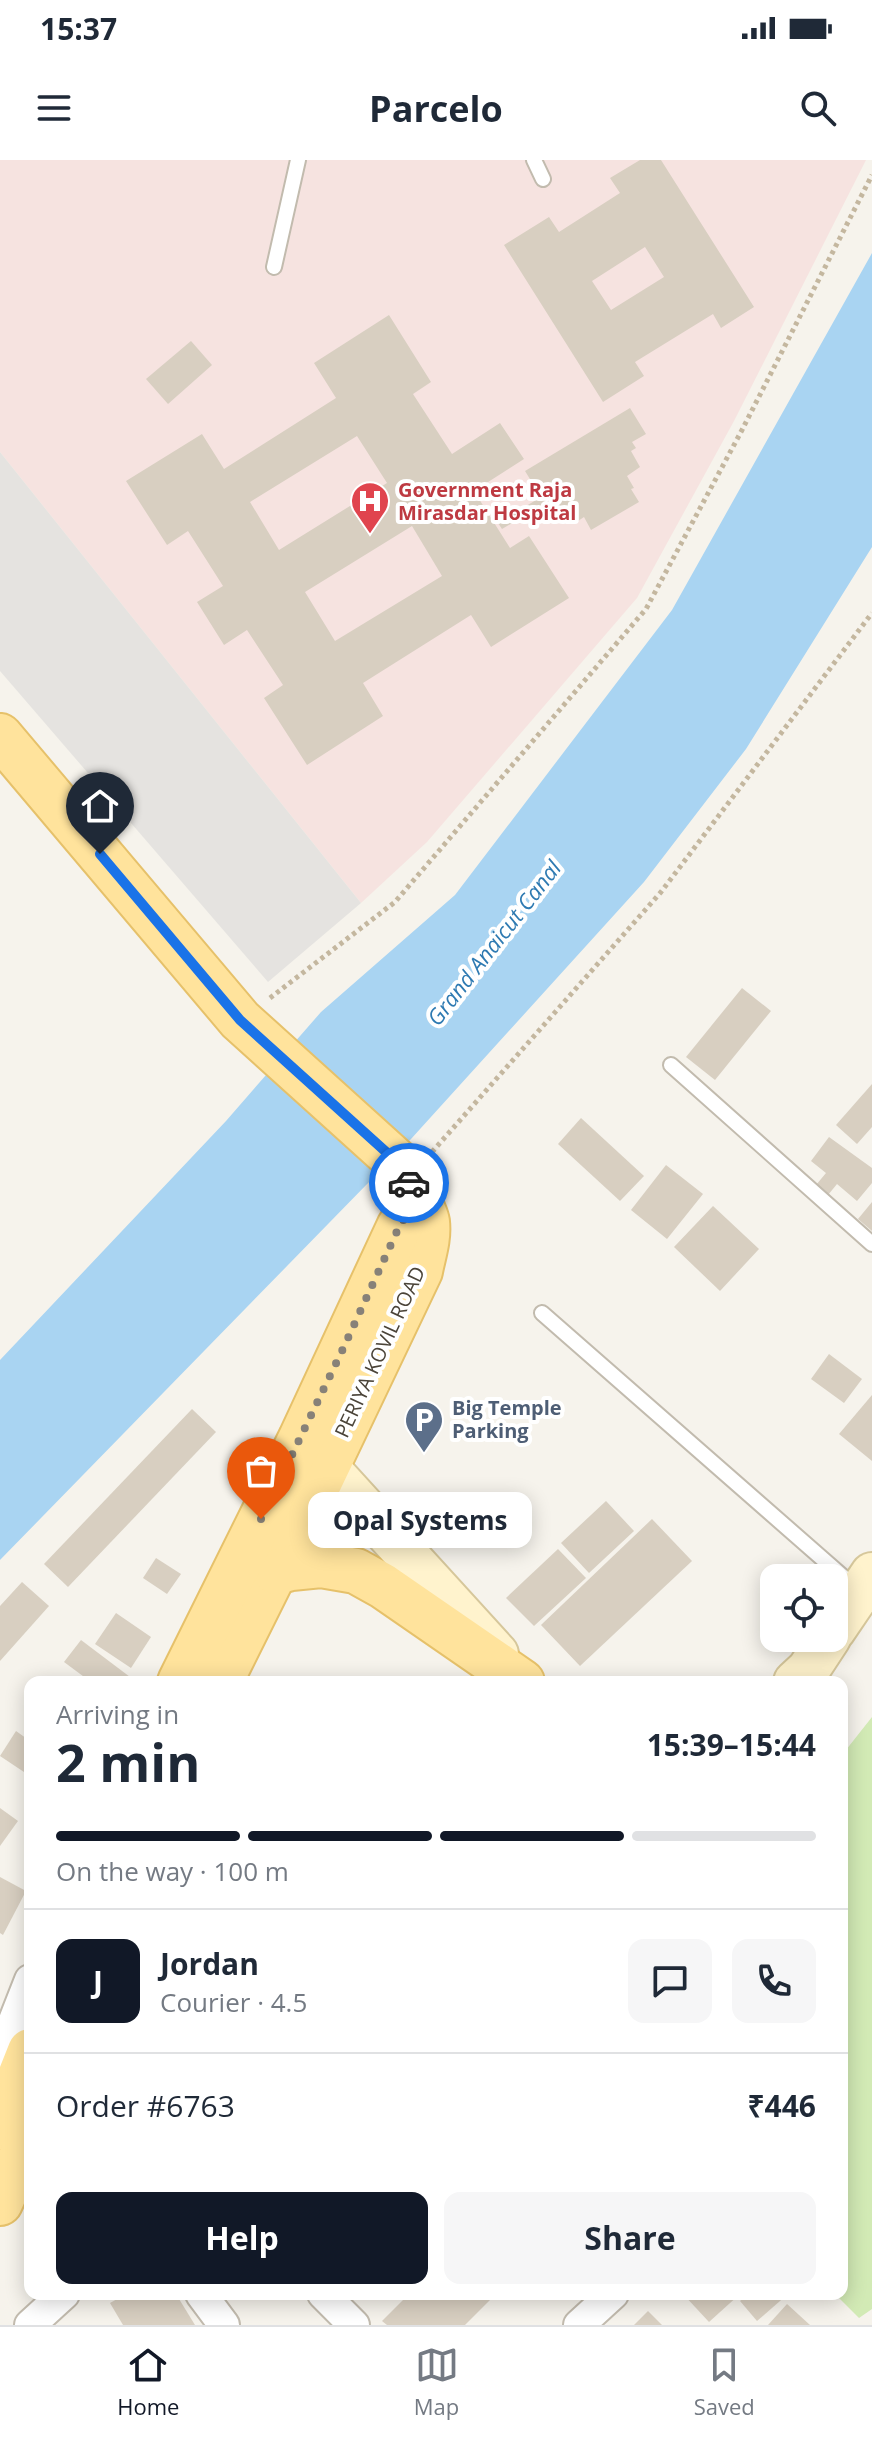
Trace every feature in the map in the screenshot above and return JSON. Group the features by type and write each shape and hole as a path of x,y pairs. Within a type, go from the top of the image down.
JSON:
{"main road":[{"path":"0,736 250,1030 406,1180"},
{"name":"PERIYA KOVIL ROAD","path":"223,1676 276,1572 314,1452 399,1227 406,1180"},
{"path":"314,1452 517,1676"},
{"name":"PERIYA KOVIL ROAD","path":"183,1676 314,1452"},
{"path":"276,1572 321,1565 356,1571 383,1586 513,1676"},
{"path":"848,1609 866,1583"},
{"path":"802,1676 820,1652"},
{"path":"0,2127 24,2066"},
{"path":"0,2203 24,2150"}],"street":[{"path":"0,2056 24,1995"},
{"path":"30,2325 57,2300"},
{"path":"205,2300 224,2325"},
{"path":"331,2300 354,2325"},
{"path":"579,2325 606,2300"}],"lane":[{"path":"274,267 298,160"},
{"path":"534,160 543,179"},
{"path":"671,1065 872,1244"},
{"path":"542,1313 866,1583"}],"path":[{"path":"250,1030 395,902 646,609 742,430 872,175"},
{"path":"406,1180 661,892 872,613"}],"shaded area":[{"name":"Government Raja Mirasdar Hospital","path":"0,160 866,160 734,421 637,598 427,842 361,903 0,452"},
{"path":"0,452 361,903 268,982 0,671"}],"green space":[{"path":"872,1717 872,2309 859,2318 841,2300 848,2300 848,1747"}],"water":[{"name":"Grand Anaicut Canal","path":"872,253 872,547 746,749 644,882 411,1139 0,1560 0,1360 226,1121 321,1012 455,895 672,610"}],"building":[{"path":"640,160 661,160 754,307 721,328 713,314 635,362 644,376 603,402 504,245 549,217 559,232 620,193 610,178","holes":["645,247 664,277 611,310 592,281"]},
{"path":"389,315 431,382 413,394 452,454 500,423 524,459 474,491 510,548 529,536 569,598 491,647 471,615 363,683 383,716 307,765 264,698 283,685 247,630 224,645 197,602 223,586 188,531 167,545 126,481 202,434 224,469 336,398 314,363","holes":["357,436 387,483 279,550 250,502","412,526 442,576 335,641 305,592"]},
{"path":"191,341 212,365 168,404 146,379"},
{"path":"630,408 646,434 632,442 636,448 631,451 640,467 627,476 639,502 591,530 584,517 575,523 567,511 557,517 548,502 502,529 498,523 541,497 525,471"},
{"path":"742,988 771,1011 715,1080 686,1057"},
{"path":"872,1084 872,1127 857,1144 836,1125"},
{"path":"581,1118 644,1176 620,1201 558,1144"},
{"path":"829,1137 872,1168 872,1183 857,1201 837,1184 828,1195 816,1185 826,1173 811,1161"},
{"path":"666,1165 703,1194 667,1239 631,1210"},
{"path":"872,1202 872,1231 858,1219"},
{"path":"713,1206 759,1249 720,1291 674,1247"},
{"path":"829,1354 862,1379 844,1403 811,1379"},
{"path":"872,1395 872,1461 839,1434"},
{"path":"192,1409 216,1432 68,1587 44,1564"},
{"path":"606,1501 634,1531 589,1573 561,1543"},
{"path":"652,1519 692,1561 580,1666 541,1625"},
{"path":"558,1549 586,1578 534,1626 506,1598"},
{"path":"156,1558 181,1574 167,1594 143,1578"},
{"path":"22,1582 49,1606 0,1661 0,1606"},
{"path":"116,1613 151,1637 131,1668 95,1644"},
{"path":"81,1640 129,1676 83,1676 64,1662"},
{"path":"16,1731 24,1737 24,1772 0,1756"},
{"path":"0,1808 18,1821 0,1846"},
{"path":"0,1877 24,1890 24,1895 3,1935 0,1933"},
{"path":"115,2300 180,2300 195,2325 123,2325 110,2303"},
{"path":"403,2300 490,2300 465,2325 387,2325 382,2321"},
{"path":"689,2300 733,2300 709,2322"},
{"path":"741,2300 781,2300 757,2321"},
{"path":"787,2304 810,2325 768,2325"},
{"path":"648,2311 662,2325 634,2325"}],"way so far":[{"path":"261,1519 399,1227 416,1200 409,1183"}],"place":[{"name":"Government Raja Mirasdar Hospital","path":"370,535"},
{"name":"Big Temple Parking","path":"424,1454"},
{"name":"Opal Systems","path":"261,1519"}],"route":[{"path":"100,854 240,1020 395,1160 409,1183"}]}
